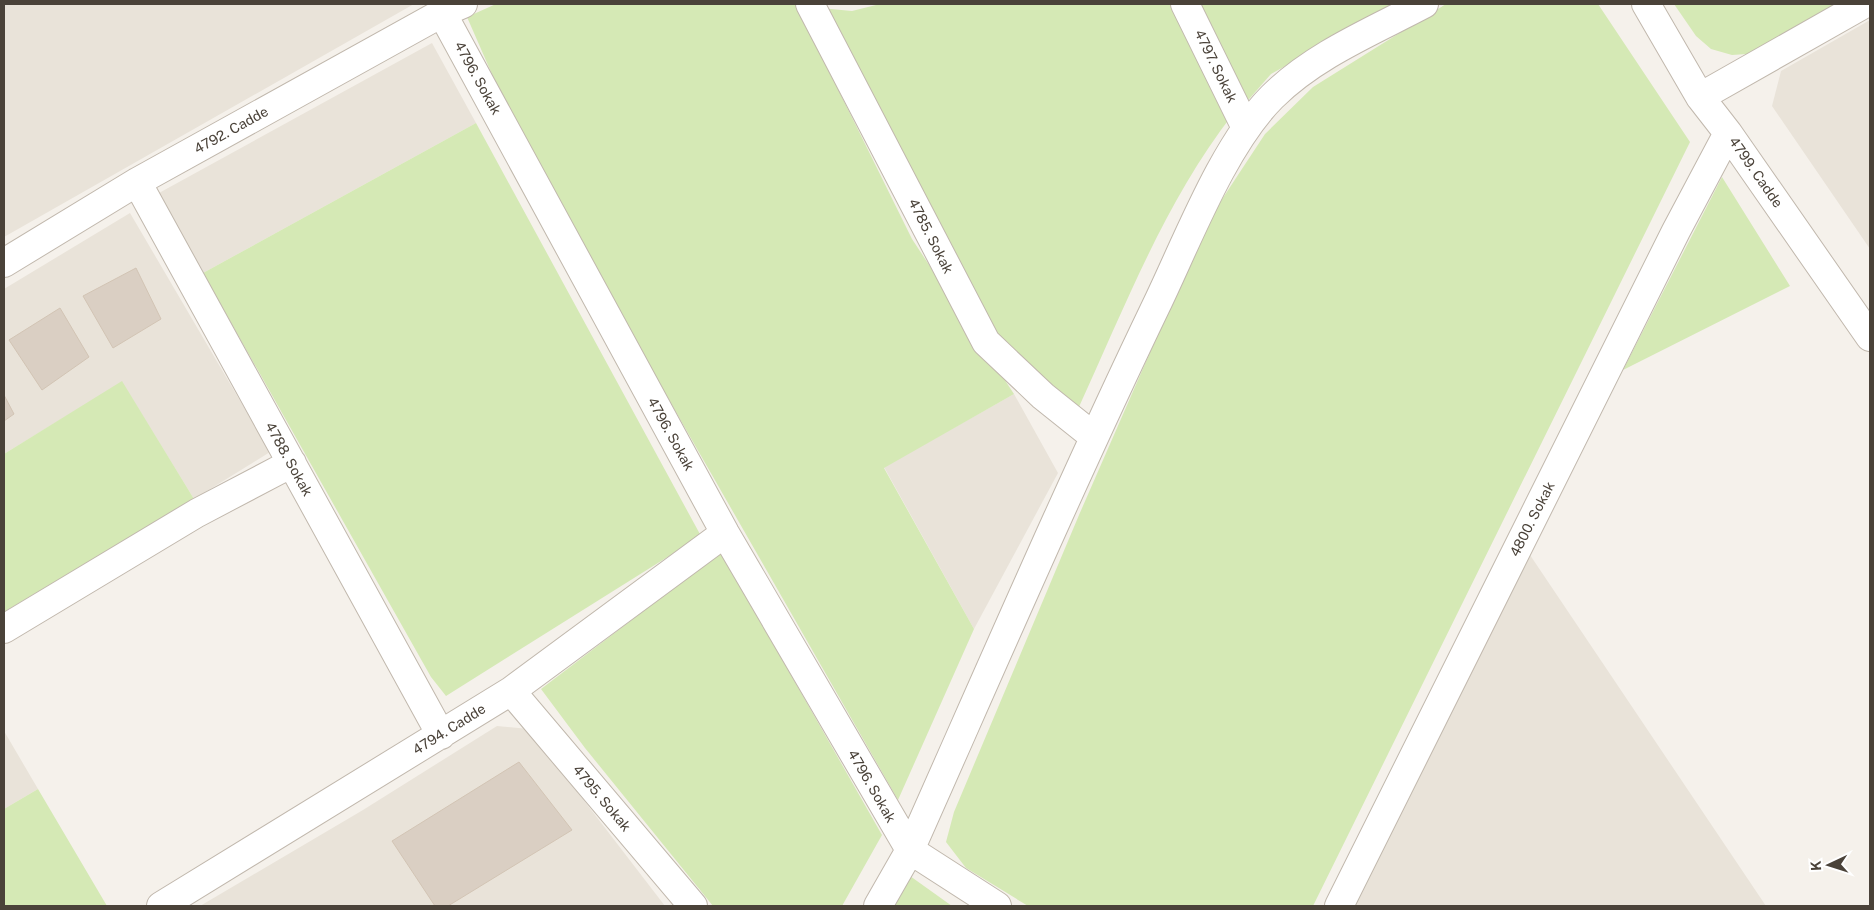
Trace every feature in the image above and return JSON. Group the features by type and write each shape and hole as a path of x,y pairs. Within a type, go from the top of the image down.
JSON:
{"street":[{"name":"4785. Sokak","path":"810,4 986,342 1043,396 1093,436"},
{"name":"4797. Sokak","path":"1185,4 1246,128"},
{"path":"878,906 910,850 1093,436 1214,185 1246,128 1273,96 1315,63 1424,4"},
{"name":"4799. Cadde","path":"1646,4 1700,98 1728,133 1870,337"},
{"path":"1700,98 1864,4"},
{"name":"4792. Cadde","path":"4,263 137,182 453,8"},
{"name":"4796. Sokak","path":"453,8 725,533 910,850"},
{"name":"4800. Sokak","path":"1339,906 1676,231 1728,133"},
{"name":"4788. Sokak","path":"137,182 441,735"},
{"path":"4,629 197,514 292,464"},
{"name":"4794. Cadde","path":"161,906 511,691 725,533"},
{"name":"4795. Sokak","path":"511,691 693,906"},
{"path":"910,850 997,906"}],"shaded area":[{"path":"4,4 414,4 4,237"},
{"path":"1870,20 1870,249 1772,106 1781,71"},
{"path":"432,43 476,123 203,273 159,193"},
{"path":"130,213 270,452 194,499 122,382 4,454 4,289"},
{"path":"1014,394 1058,473 974,629 884,467"},
{"path":"1530,555 1766,906 1352,906"},
{"path":"497,726 529,729 665,906 200,906 363,810"},
{"path":"4,731 38,789 4,809"}],"green space":[{"path":"496,4 796,4 912,239 1014,394 884,468 974,629 898,800 522,143 467,17"},
{"path":"880,4 1179,4 1233,114 1209,148 1166,219 1129,295 1078,409 1000,340 820,8 852,11"},
{"path":"1195,4 1396,4 1271,74 1243,106"},
{"path":"1446,4 1598,4 1690,142 1313,906 1028,906 966,868 946,842 954,812 1079,515 1207,222 1265,134 1313,87"},
{"path":"1674,4 1844,4 1762,53 1732,55 1711,49 1696,36"},
{"path":"476,123 701,536 446,696 431,677 203,273"},
{"path":"1722,177 1790,286 1623,370"},
{"path":"122,381 194,499 4,612 4,454"},
{"path":"721,552 882,835 842,906 713,906 585,748 541,689"},
{"path":"38,789 107,906 4,906 4,809"},
{"path":"910,876 952,906 895,906"}],"building":[{"path":"136,268 161,319 113,348 83,296"},
{"path":"60,308 89,357 42,390 9,340"},
{"path":"4,395 14,414 4,421"},
{"path":"519,762 572,830 448,906 435,906 392,841"}]}
